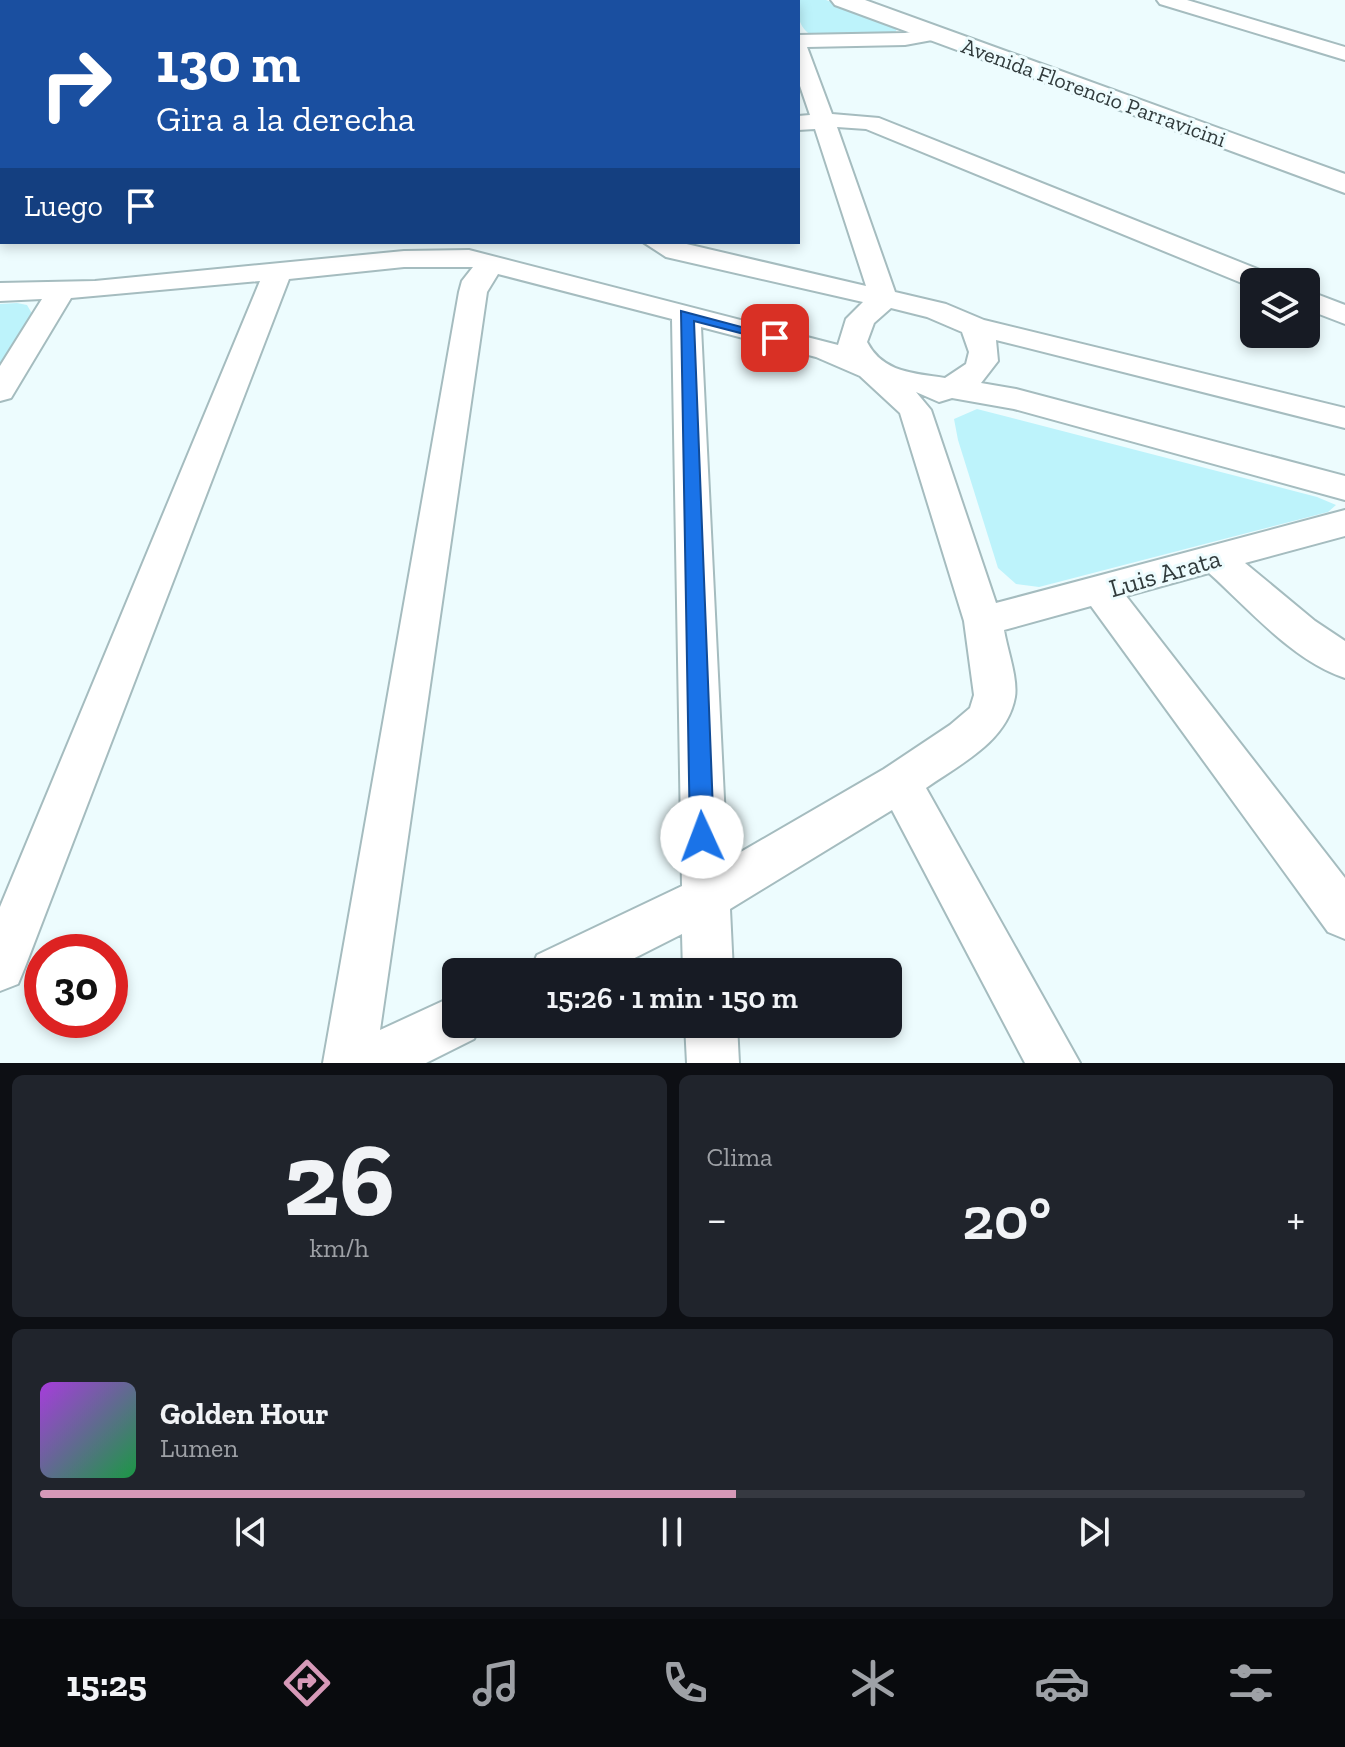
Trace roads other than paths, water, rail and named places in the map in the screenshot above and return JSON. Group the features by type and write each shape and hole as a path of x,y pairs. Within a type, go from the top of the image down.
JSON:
{"main road":[{"name":"Avenida Florencio Parravicini","path":"843,0 1345,184"},
{"name":"Avenida Florencio Parravicini","path":"903,0 1301,140"}],"street":[{"path":"1167,0 1236,10 1345,54"},
{"path":"800,41 905,39 936,34"},
{"path":"800,54 879,279 882,301"},
{"path":"800,123 855,120 881,127 1240,272"},
{"path":"660,244 676,251 882,301 936,310 974,326 1345,418"},
{"path":"0,292 277,273 436,257 492,264 827,351 930,400 1016,399 1345,488"},
{"path":"349,1063 473,292 476,281 492,264"},
{"path":"0,967 277,273"},
{"path":"0,391 62,290"},
{"path":"869,370 852,342 861,319 882,301"},
{"path":"1320,305 1345,315"},
{"path":"686,315 707,958"},
{"path":"930,400 978,373 984,362 983,341 974,326"},
{"path":"584,958 704,899 900,782 965,738 987,718 995,695 983,621 930,400"},
{"name":"Luis Arata","path":"983,621 1101,592 1345,523"},
{"path":"1216,559 1291,624 1345,662"},
{"path":"1101,592 1345,916"},
{"path":"900,782 1054,1063"},
{"path":"369,1063 442,1028"},
{"path":"712,1038 713,1063"}]}
